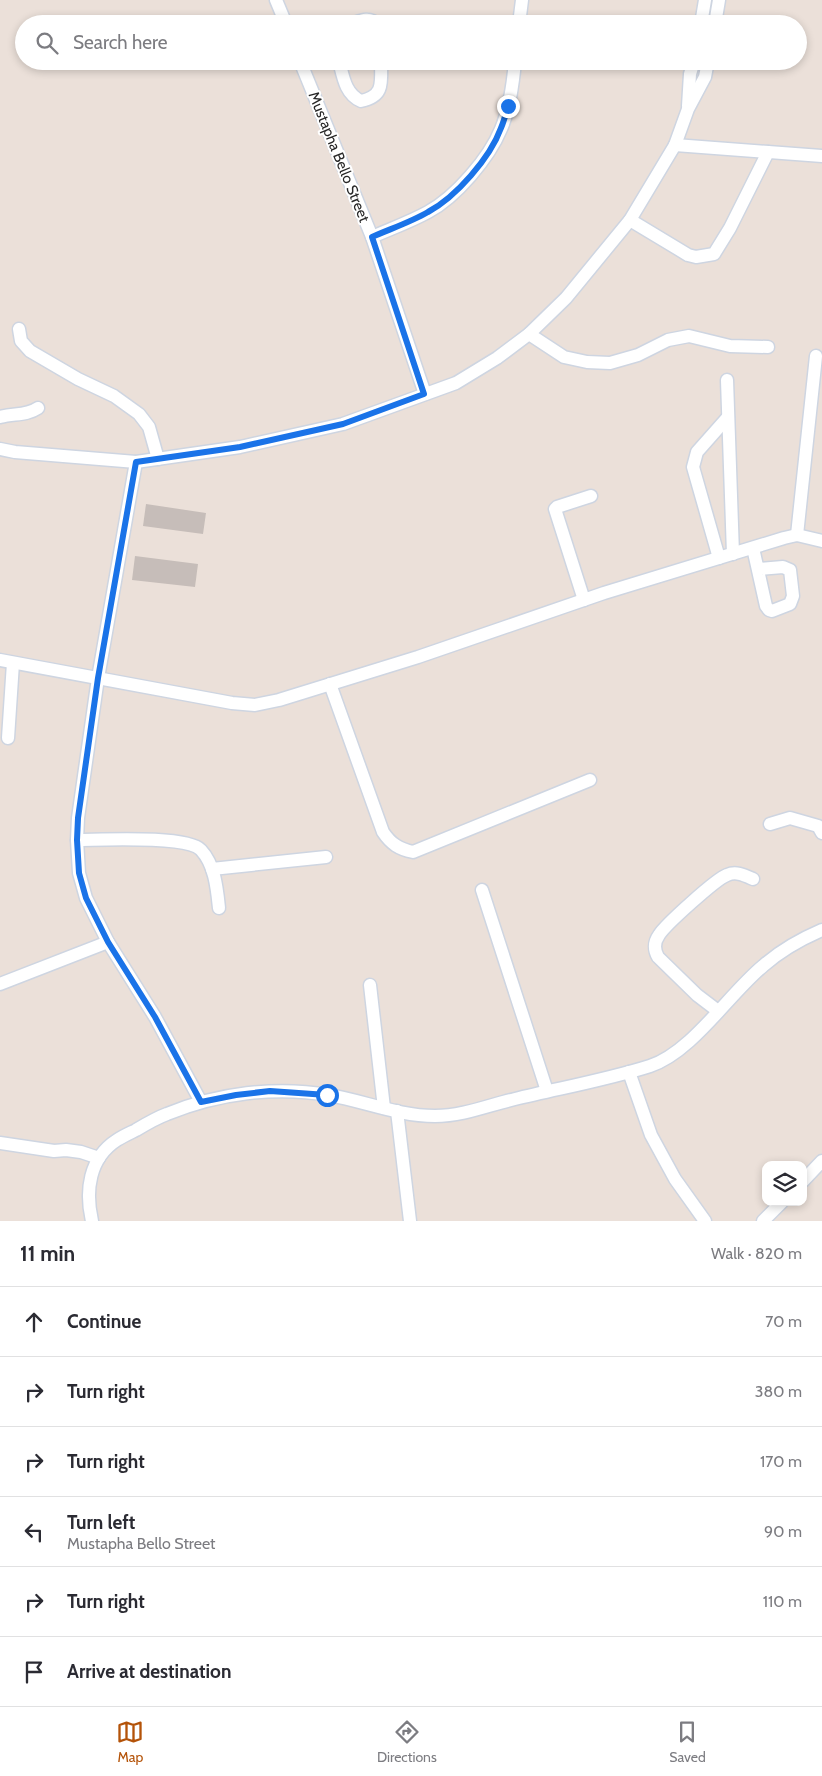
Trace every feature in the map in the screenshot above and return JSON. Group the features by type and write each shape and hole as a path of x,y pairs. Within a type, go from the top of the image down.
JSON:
{"street":[{"path":"276,0 282,15"},
{"path":"520,15 522,0"},
{"path":"702,15 705,0"},
{"path":"716,15 718,0"},
{"name":"Mustapha Bello Street","path":"304,70 372,237 424,394"},
{"path":"341,70 347,90 353,98 360,101 375,96 380,90 382,83 381,70"},
{"path":"372,237 429,212 455,192 469,178 501,129 513,85 514,70"},
{"path":"688,110 691,70"},
{"path":"0,449 15,452 136,462 158,459 240,447 343,424 456,383 498,358 528,334 566,298 630,220 675,145 688,110 701,86 705,70"},
{"path":"675,145 822,156"},
{"path":"630,220 688,255 706,257 714,254 730,228 768,152"},
{"path":"19,329 21,341 30,351 114,396 139,414 149,428 158,459"},
{"path":"528,334 564,357 587,362 610,363 638,355 668,340 689,336 730,346 768,347"},
{"path":"797,536 816,356"},
{"path":"728,380 733,554"},
{"path":"0,416 29,414 38,408"},
{"path":"719,558 693,467 697,452 728,417"},
{"path":"136,462 98,678 78,818 79,873 86,898 108,942 155,1017 201,1102"},
{"path":"584,600 555,509 591,496"},
{"path":"710,525 732,518"},
{"path":"8,738 6,661 232,703 255,705 279,700 418,657 584,600 753,548 797,536 822,541"},
{"path":"753,548 758,570"},
{"path":"330,684 383,832 400,849 413,852 590,780"},
{"path":"770,824 790,818 818,826 822,833"},
{"path":"77,840 186,842 200,848 212,869 220,908"},
{"path":"212,869 326,856"},
{"path":"718,1011 697,995 658,957 655,952 655,946 659,935 701,894 725,876 734,873 753,879"},
{"path":"482,890 547,1091"},
{"path":"92,1221 88,1196 90,1180 99,1158 116,1140 166,1114 201,1102 270,1091 327,1095 397,1111 434,1116 464,1114 547,1091 629,1072 653,1065 669,1056 686,1043 762,966 807,936 822,930"},
{"path":"0,984 108,942"},
{"path":"370,984 384,1108"},
{"path":"629,1072 651,1135 675,1179 705,1221"},
{"path":"397,1111 410,1221"},
{"path":"0,1143 54,1151 80,1152 99,1158"},
{"path":"807,1177 822,1161"},
{"path":"763,1221 778,1206"}],"building":[{"path":"146,504 206,513 203,534 143,526"},
{"path":"135,556 198,564 195,587 132,580"}],"route":[{"path":"327,1095 270,1091 201,1102 155,1017 108,942 86,898 79,873 78,818 98,678 136,462 240,447 343,424 424,394 372,237 429,212 455,192 469,178 490,148 501,129 508,106"}]}
